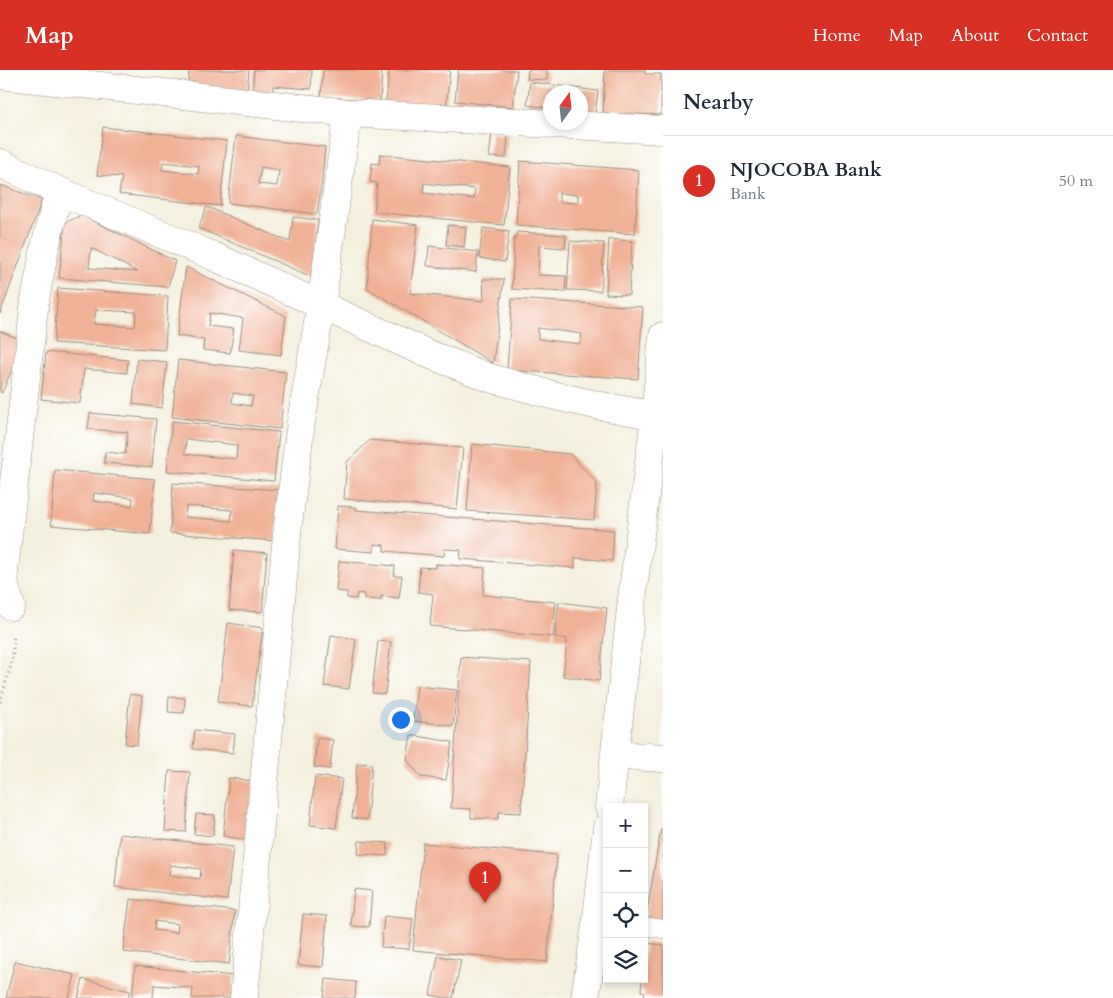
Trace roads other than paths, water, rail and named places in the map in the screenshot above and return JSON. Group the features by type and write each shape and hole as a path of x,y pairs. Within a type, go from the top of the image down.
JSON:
{"street":[{"path":"0,75 348,113 663,130"},
{"path":"244,998 288,524 301,422 321,306 348,113"},
{"path":"0,163 59,191 213,256 426,353 490,378 556,396 659,417"},
{"path":"11,606 5,587 4,569 34,300 59,191"},
{"path":"609,803 634,580 659,417 663,336"},
{"path":"615,754 663,758"},
{"path":"585,998 602,919 606,848"}],"lane":[{"path":"648,927 663,929"}],"place":[{"name":"NJOCOBA Bank","path":"485,903"}]}
